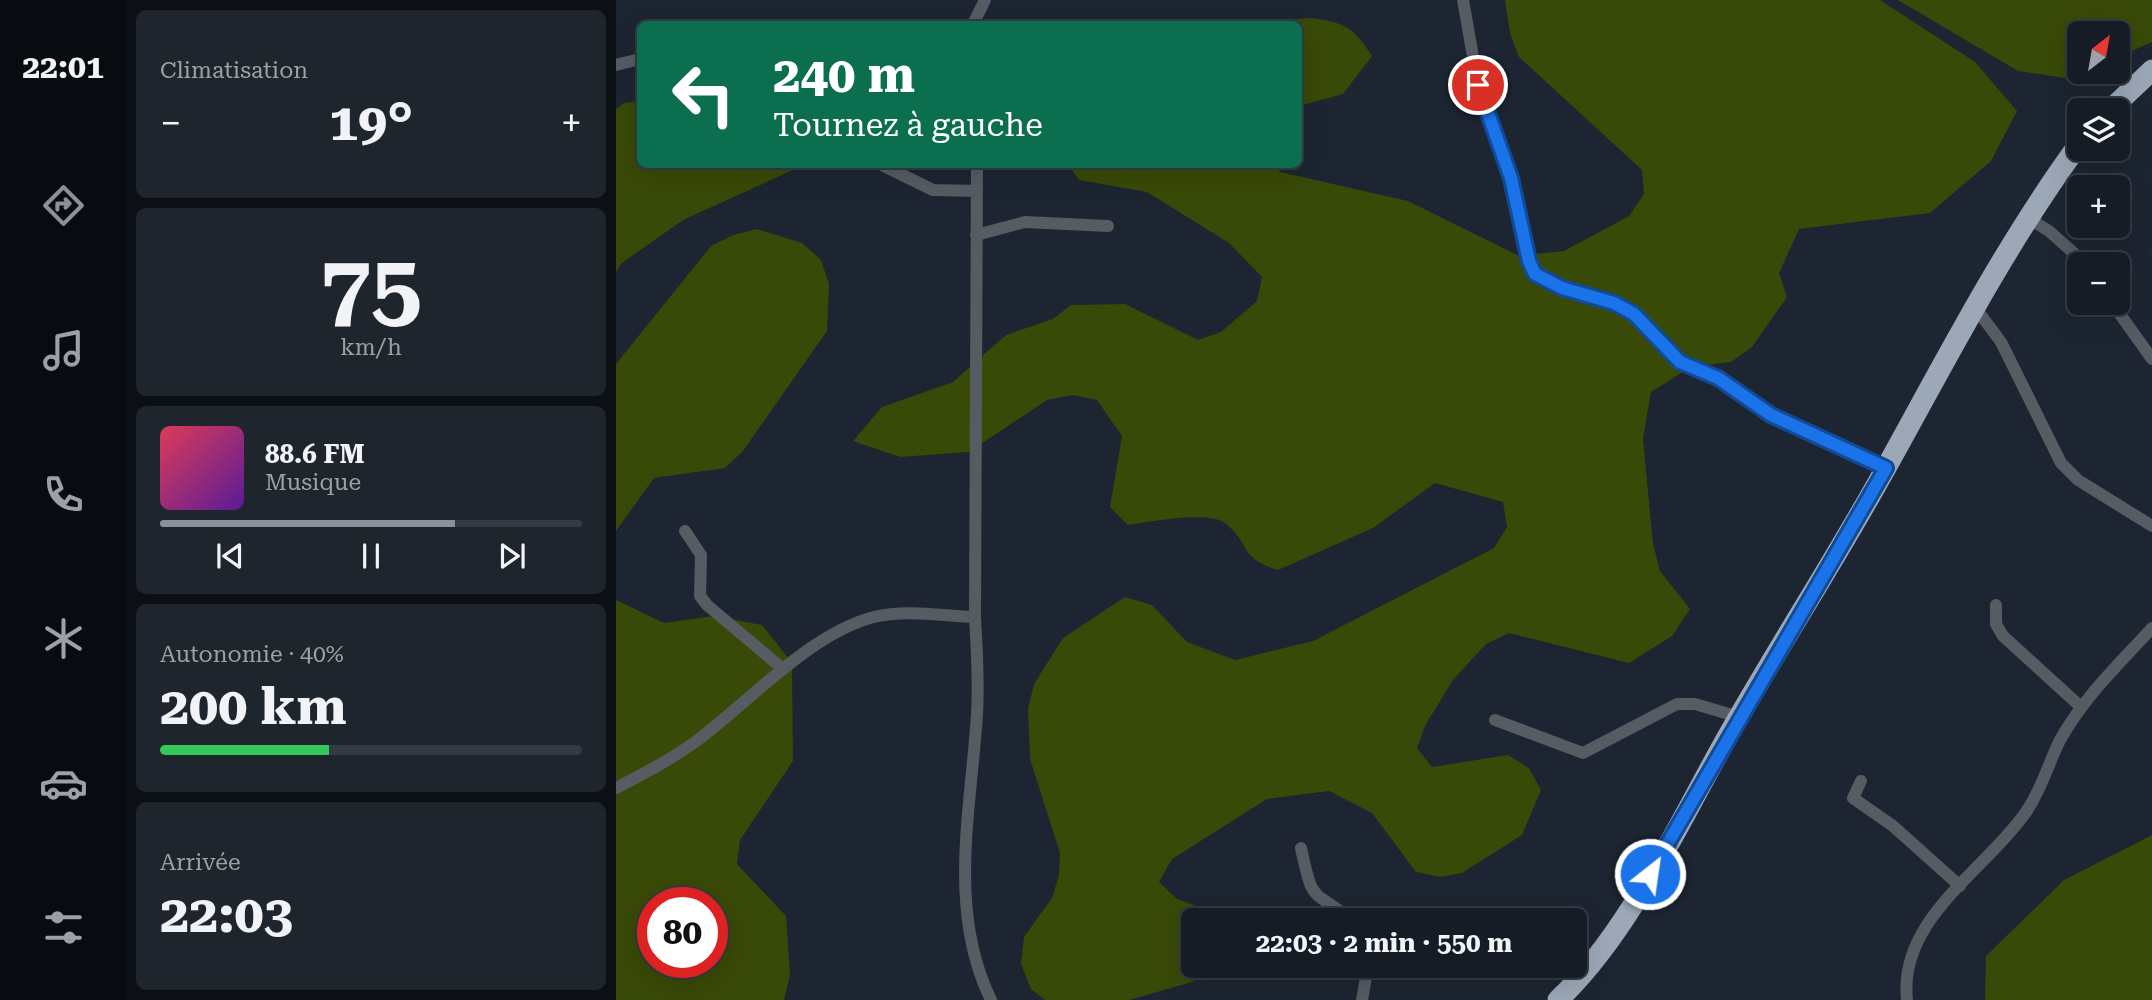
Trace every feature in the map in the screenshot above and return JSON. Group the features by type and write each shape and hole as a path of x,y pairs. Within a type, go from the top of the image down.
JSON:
{"highway":[{"path":"2123,98 2152,70"},
{"path":"1559,1000 1582,976 1624,920 1739,717 1886,468 1974,306 2028,218 2067,161"}],"street":[{"path":"1463,0 1478,85 1511,178 1529,261 1535,274 1562,288 1614,303 1634,314 1680,362 1718,378 1771,415 1886,468"},
{"path":"974,21 983,1"},
{"path":"616,65 637,61"},
{"path":"888,168 933,190 977,191"},
{"path":"977,168 975,617 978,677 965,845 966,907 971,948 991,1000"},
{"path":"2028,218 2049,231 2073,252"},
{"path":"976,235 1025,222 1108,226"},
{"path":"1974,306 2001,342 2061,463 2078,480 2152,526"},
{"path":"2121,315 2152,359"},
{"path":"685,531 701,555 700,596 707,606 783,669"},
{"path":"1996,605 1996,624 2003,636 2081,707"},
{"path":"616,788 661,765 695,742 783,669 821,643 873,617 897,614 975,617"},
{"path":"1907,1000 1905,982 1910,961 1926,928 2024,815 2040,791 2059,742 2081,707 2096,687 2152,628"},
{"path":"1495,720 1583,753 1677,704 1695,704 1739,717"},
{"path":"1861,781 1853,798 1893,826 1960,886"},
{"path":"1301,848 1309,887 1314,895 1334,908"},
{"path":"1362,1000 1366,978"}],"green space":[{"path":"1505,0 1880,0 1975,62 2017,111 1991,161 1930,213 1799,229 1779,273 1787,297 1752,347 1731,362 1691,367 1651,392 1643,439 1653,544 1660,571 1690,609 1672,636 1629,663 1509,633 1486,644 1453,680 1426,724 1417,748 1432,767 1508,755 1529,768 1541,790 1522,835 1462,873 1440,877 1416,872 1372,813 1329,791 1267,799 1172,859 1159,882 1177,899 1201,908 1181,908 1181,978 1199,978 1129,1000 1045,1000 1031,989 1021,964 1024,937 1052,898 1059,875 1060,853 1030,759 1028,709 1034,684 1063,638 1125,597 1152,605 1187,642 1235,660 1313,641 1494,548 1507,527 1503,502 1435,483 1373,528 1278,570 1250,555 1234,531 1218,520 1194,517 1128,525 1110,507 1122,436 1097,400 1073,395 1047,400 969,452 900,457 853,441 882,407 953,382 1006,335 1053,319 1071,305 1125,304 1198,340 1221,332 1257,301 1262,277 1229,243 1147,192 1079,180 1070,168 1277,168 1280,172 1408,201 1529,261 1534,254 1564,251 1629,216 1644,194 1642,170 1519,57 1510,33"},
{"path":"1898,0 2152,0 2152,42 2130,52 2130,21 2067,21 2067,77 2018,71"},
{"path":"1310,18 1340,24 1360,38 1372,56 1343,94 1302,105 1302,21 1277,21"},
{"path":"637,101 637,168 797,168 683,220 622,263 616,272 616,109 624,103"},
{"path":"757,229 802,243 821,260 829,284 827,331 743,451 725,468 654,478 616,531 616,364 711,246 733,235"},
{"path":"616,600 664,623 714,616 762,625 792,663 793,761 740,840 737,864 786,916 790,975 784,1000 616,1000"},
{"path":"2152,835 2152,1000 1985,1000 1986,956 2064,880"}],"route":[{"path":"1478,85 1511,178 1529,261 1535,274 1562,288 1614,303 1634,314 1680,362 1718,378 1771,415 1886,468 1650,874"}]}
